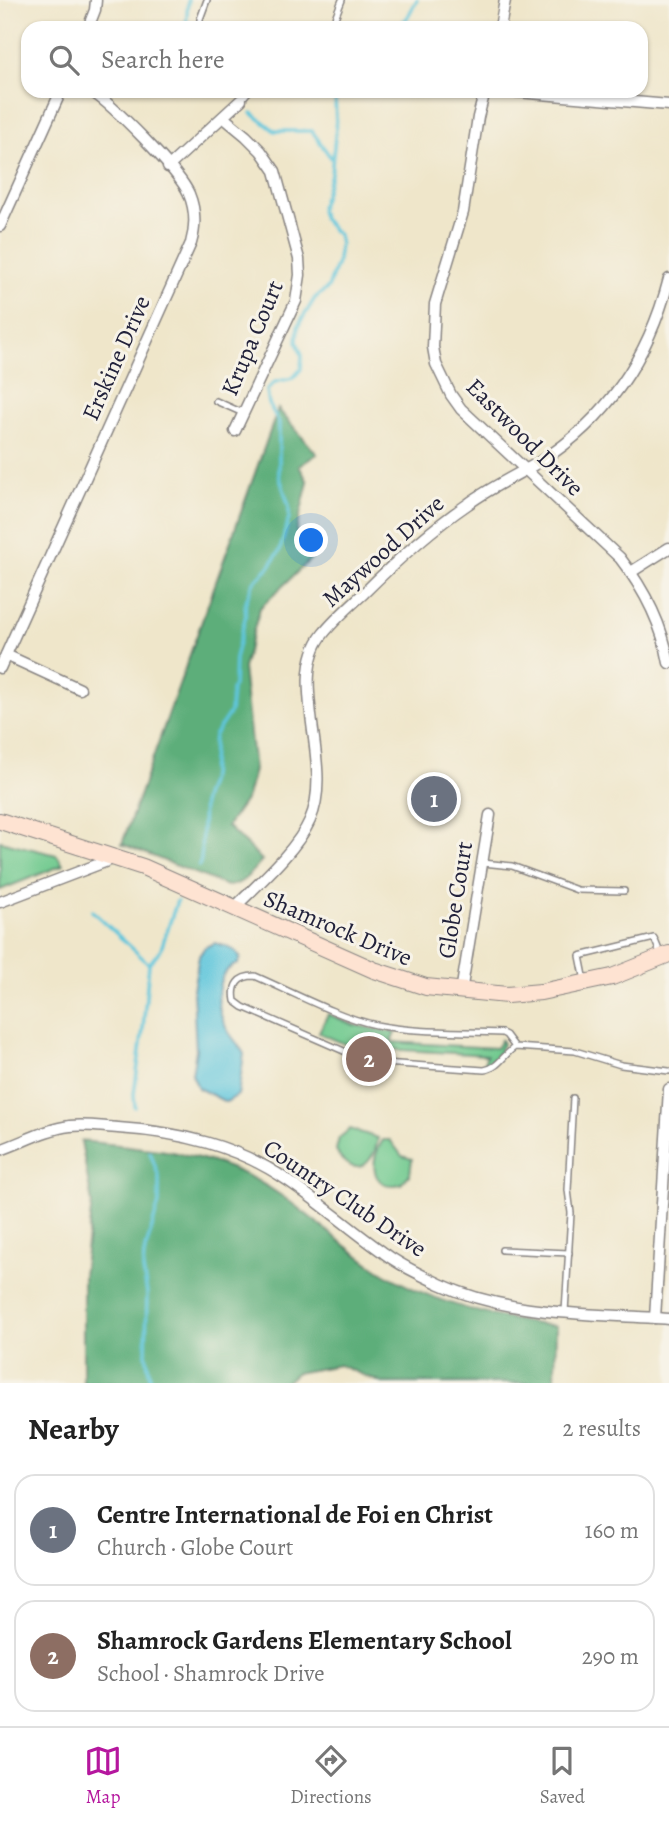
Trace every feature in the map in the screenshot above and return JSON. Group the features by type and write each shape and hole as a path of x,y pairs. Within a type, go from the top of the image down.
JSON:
{"street":[{"path":"91,21 96,0"},
{"path":"501,21 505,0"},
{"path":"0,226 58,98"},
{"name":"Erskine Drive","path":"0,668 192,241 195,222 193,205 186,187 118,113 100,98"},
{"path":"168,167 243,98"},
{"name":"Eastwood Drive","path":"483,98 463,212 435,304 433,346 439,374 461,409 608,545 631,572 653,608 664,638 669,663"},
{"path":"588,98 669,105"},
{"name":"Krupa Court","path":"223,117 254,143 275,171 299,267 296,300 235,431"},
{"name":"Maywood Drive","path":"234,908 298,840 313,811 318,778 309,672 321,636 433,528 470,502 541,460 592,422 613,399 645,345 669,279"},
{"path":"631,572 669,548"},
{"path":"6,655 80,689"},
{"name":"Globe Court","path":"461,992 490,815"},
{"name":"Shamrock Drive","path":"0,821 115,858 393,977 426,987 508,995 551,991 612,977 666,955"},
{"path":"0,902 115,858"},
{"path":"655,1318 669,1089"},
{"name":"Country Club Drive","path":"0,1150 73,1126 136,1129 204,1140 240,1153 271,1169 386,1255 443,1285 512,1306 669,1319"}],"lane":[{"path":"200,21 207,0"},
{"path":"334,21 342,0"},
{"path":"216,401 243,412"},
{"path":"482,863 512,866 577,890 624,891"},
{"path":"586,984 580,956 654,938 666,955"},
{"path":"515,1047 502,1033 375,1025 255,976 239,979 234,986 235,1001 243,1007 369,1062 491,1069 515,1047 575,1051 631,1067 669,1071"},
{"path":"565,1312 571,1208 568,1190 573,1098"},
{"path":"502,1250 569,1253"}],"green space":[{"path":"278,409 317,454 299,466 308,482 296,532 316,554 260,608 243,668 254,770 247,797 227,826 262,860 242,881 227,886 122,844"},
{"path":"0,841 57,855 63,865 0,890"},
{"path":"328,1014 354,1025 395,1033 391,1042 496,1048 501,1040 503,1044 498,1054 487,1064 484,1063 487,1055 384,1049 376,1057 321,1034 319,1032"},
{"path":"350,1129 378,1138 372,1157 361,1166 346,1163 336,1150 339,1138"},
{"path":"383,1140 390,1140 402,1156 412,1159 410,1174 401,1184 383,1183 375,1172 378,1148"},
{"path":"81,1141 177,1153 232,1169 289,1201 358,1255 396,1280 439,1299 486,1314 556,1326 555,1383 382,1383 339,1365 296,1373 285,1383 83,1383 83,1275 92,1203"}],"water":[{"path":"215,943 233,950 240,958 238,964 224,975 218,993 224,1023 244,1054 238,1095 226,1102 198,1088 192,1074 196,1050 193,990 199,956 205,947"}],"waterway":[{"path":"186,21 188,0"},
{"path":"404,21 417,0"},
{"path":"199,866 203,800 211,776 214,736 230,712 235,658 246,615 245,604 253,583 269,567 280,550 289,518 289,506 279,475 279,423 269,404 267,390 275,382 293,378 301,369 302,355 297,342 298,326 315,298 328,288 338,260 338,235 323,219 320,210 331,174 336,128 335,98"},
{"path":"252,113 275,131 312,131 331,158"},
{"path":"135,1107 134,1094 149,964 161,949 177,901"},
{"path":"92,911 149,964"},
{"path":"150,1152 159,1177 159,1203 144,1255 143,1270 147,1293 146,1354 151,1383"}],"place":[{"name":"Centre International de Foi en Christ","path":"434,799"},
{"name":"Shamrock Gardens Elementary School","path":"369,1059"}]}
